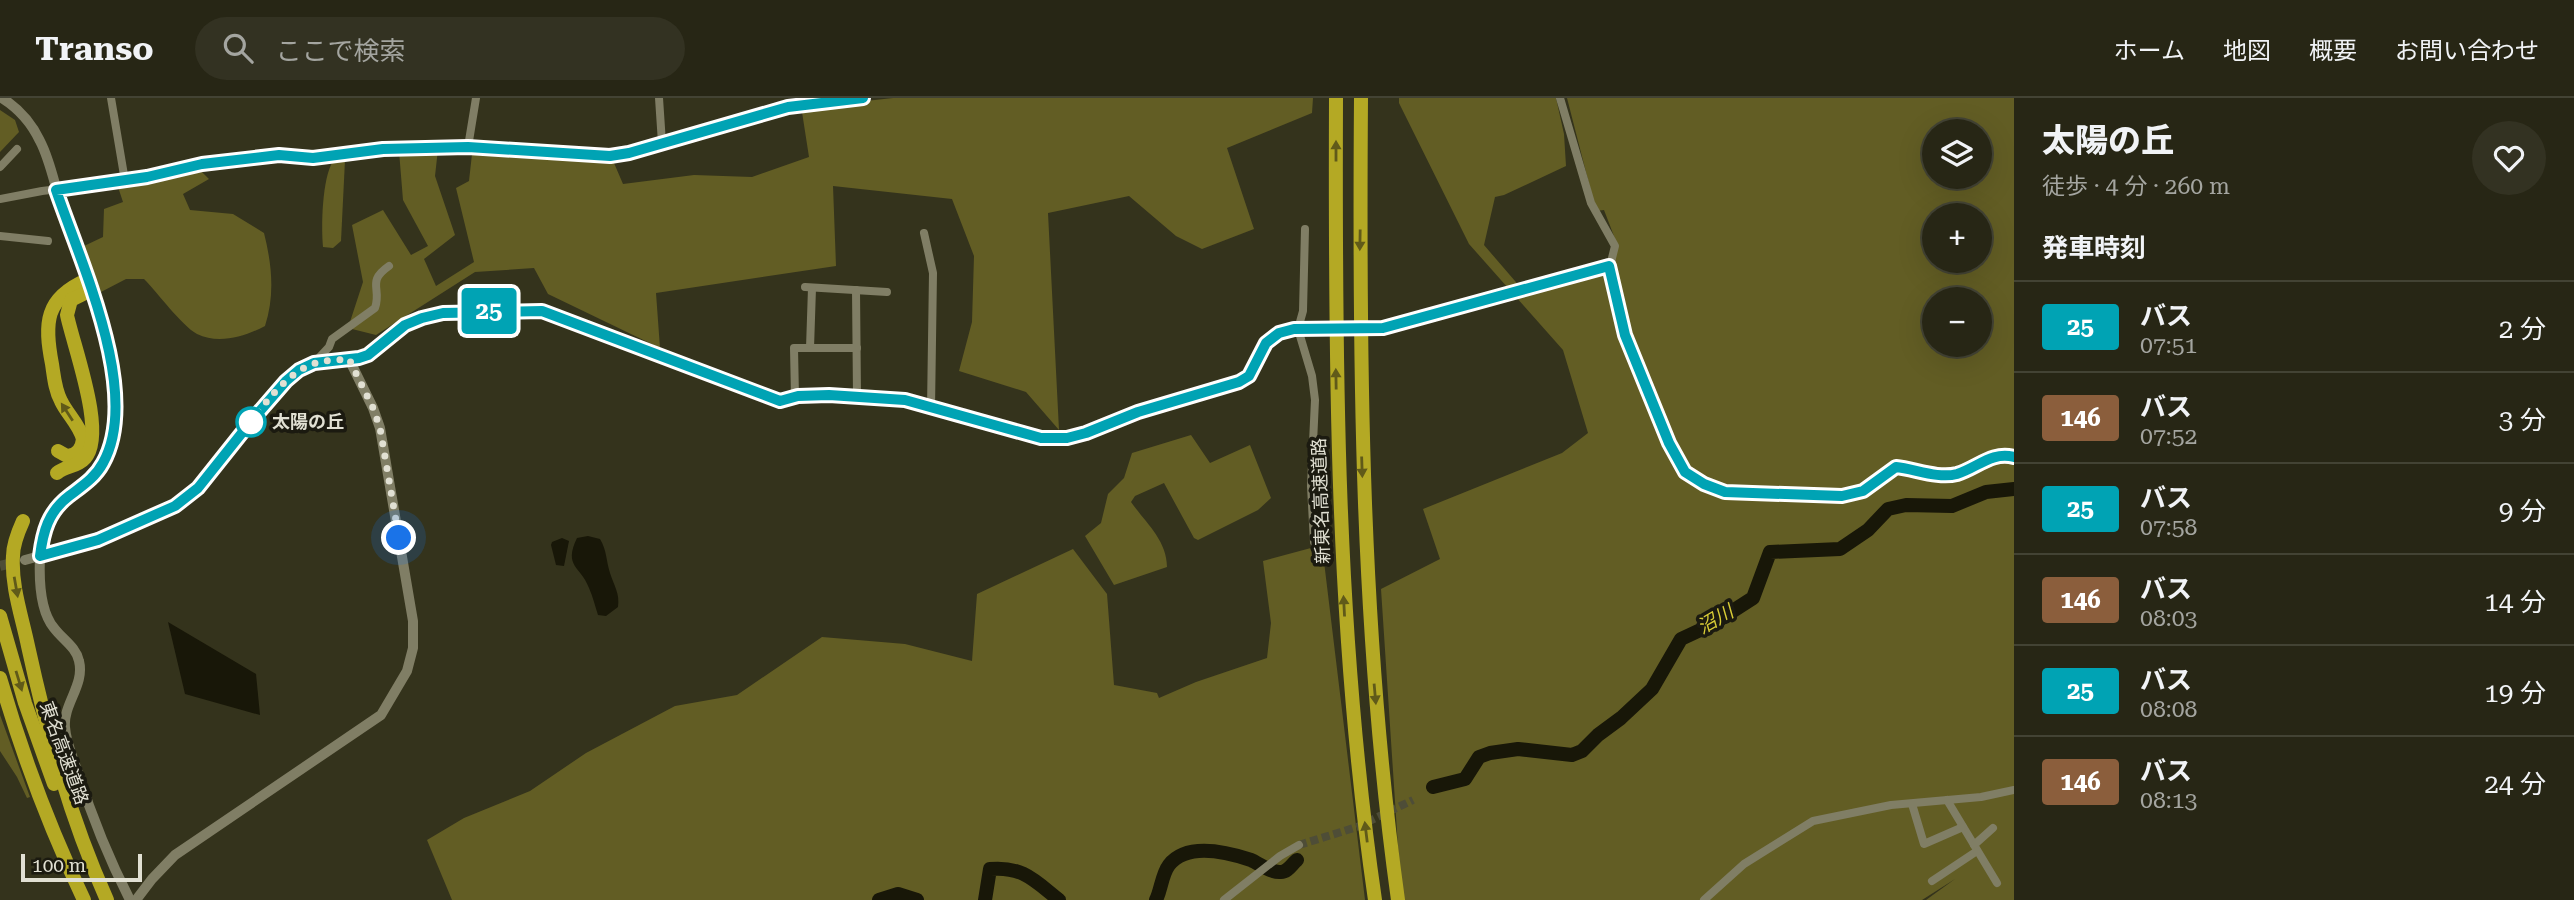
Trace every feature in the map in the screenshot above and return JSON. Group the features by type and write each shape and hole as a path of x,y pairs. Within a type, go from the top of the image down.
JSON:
{"highway":[{"name":"新東名高速道路","path":"1336,98 1335,305 1340,536 1355,738 1375,900"},
{"path":"1361,98 1359,314 1364,528 1380,751 1398,900"},
{"path":"58,451 67,456 75,454 81,448 83,439 56,390 48,343 48,326 51,310 58,298 67,290 89,285"},
{"path":"57,473 65,467 80,463 90,450 90,408 66,315 71,300 89,285"},
{"path":"23,521 14,545 13,573 36,682 64,792 105,900"},
{"name":"東名高速道路","path":"0,616 25,703 49,772 105,900"},
{"name":"東名高速道路","path":"0,678 54,834 84,900"},
{"path":"0,704 54,834"}],"street":[{"path":"2,98 15,107 40,139 107,340 115,378 113,432 104,462 96,474 62,502 49,519 44,529 40,556 42,593 48,618 52,627 74,649 80,665 78,683 65,721 67,741 97,828 130,900"},
{"path":"111,98 125,181"},
{"path":"468,147 476,98"},
{"path":"659,98 662,143"},
{"path":"0,199 125,181 202,164 279,155 313,158 383,149 468,147 610,156 662,143 787,103 863,98"},
{"path":"1560,98 1591,203 1615,246 1609,266 1625,335 1669,443 1685,472 1704,484 1725,492 1842,496 1863,491 1896,467 1932,474 1956,474 1989,458 2007,455 2014,457"},
{"path":"0,167 17,149"},
{"path":"1305,229 1302,329 1315,400 1311,486 1314,542"},
{"path":"924,233 933,273 931,408"},
{"path":"0,236 48,241"},
{"path":"314,363 329,347 332,339 375,308 377,302 374,283 376,277 389,266"},
{"path":"25,560 115,533 175,506 189,496 286,381 299,370 314,363 368,355 405,325 443,313 542,311 780,401 795,397 857,396 905,400 1041,438 1067,438 1138,412 1239,382 1249,376 1266,343 1279,333 1302,329 1383,328 1609,266"},
{"path":"810,348 808,288 887,292"},
{"path":"856,290 857,396"},
{"path":"795,397 794,348 856,348"},
{"path":"136,900 175,855 381,715 407,671 413,648 413,621 380,428 349,359"},
{"path":"1704,900 1744,864 1813,821 1891,806 2014,790"},
{"path":"1947,800 1997,883"},
{"path":"1912,804 1924,844 1963,827"},
{"path":"1932,881 1976,848 1993,828"},
{"path":"1224,900 1280,856 1299,845"}],"shaded area":[{"path":"893,98 1313,98 1312,113 1227,148 1254,229 1202,249 1176,236 1129,196 1048,213 1059,430 1026,392 959,371 972,322 974,256 952,199 833,186 836,266 656,293 660,348 548,294 534,268 475,272 376,335 348,328 363,282 352,225 383,210 411,255 428,246 403,200 399,151 438,149 435,176 455,235 424,259 436,286 474,262 456,188 469,181 472,154 614,163 623,184 694,175 752,177 809,157 802,112 811,107"},
{"path":"1399,98 1556,98 1564,134 1566,166 1495,197 1484,245 1527,295 1608,271 1615,314 1628,334 1611,262 1617,244 1604,210 1596,211 1567,98 2014,98 2014,900 1926,900 1955,879 1922,900 1404,900 1400,877 1381,589 1440,559 1423,509 1562,453 1588,433 1563,350 1469,244 1399,103"},
{"path":"0,110 15,120 19,132 0,152"},
{"path":"345,160 341,241 333,248 323,247 322,215 329,169 333,161"},
{"path":"202,172 209,179 183,194 190,210 233,214 264,233 269,257 271,291 265,326 232,338 214,339 191,330 144,279 126,279 101,292 84,246 103,237 104,209 123,202 117,184"},
{"path":"1191,435 1210,463 1250,445 1271,498 1258,510 1198,540 1194,538 1164,483 1135,496 1131,502 1159,540 1167,567 1114,585 1085,536 1101,523 1108,494 1124,478 1132,453"},
{"path":"588,536 600,539 602,543 617,594 618,607 606,616 598,615 586,581 573,561 573,548 577,538"},
{"path":"562,538 569,541 564,566 556,565 551,545"},
{"path":"1322,545 1365,900 452,900 427,840 464,818 530,791 586,753 675,706 737,695 822,637 905,644 972,661 977,594 1073,549 1107,594 1114,685 1157,693 1159,698 1196,682 1267,658 1271,623 1263,561"},
{"path":"168,622 256,674 260,715 185,694"},
{"path":"0,715 30,797 27,798 0,751"}],"waterway":[{"name":"沼川","path":"1433,787 1465,779 1479,757 1490,753 1518,749 1572,755 1582,751 1652,689 1681,639 1711,625 1753,598 1770,552 1840,549 1868,530 1888,509 1906,505 1952,506 1986,492 2014,489"},
{"name":"沼川","path":"1156,900 1169,865 1186,853 1208,851 1231,854 1277,872 1286,871 1297,860"},
{"name":"沼川","path":"985,900 990,869 1020,872 1059,900"},
{"name":"沼川","path":"879,900 898,894 917,900"}],"tunnel":[{"path":"0,566 17,562"},
{"path":"1299,845 1357,827 1413,800"}],"bus line":[{"name":"25","path":"863,98 788,107 629,153 610,156 468,147 383,149 313,158 279,155 202,164 147,177 56,190 107,340 116,396 113,432 104,462 86,484 54,510 44,529 40,556 98,540 175,506 198,488 253,419 299,370 314,363 368,355 405,325 443,313 542,311 780,401 798,396 829,395 905,400 1041,438 1067,438 1138,412 1239,382 1249,376 1266,343 1279,333 1294,329 1383,328 1609,266 1625,335 1669,443 1685,472 1704,484 1725,492 1842,496 1863,491 1896,467 1932,474 1956,474 1989,458 2007,455 2014,457"}],"place":[{"name":"太陽の丘","path":"251,422"}],"route":[{"path":"251,422 299,370 314,363 349,359 380,428 399,538"}]}
